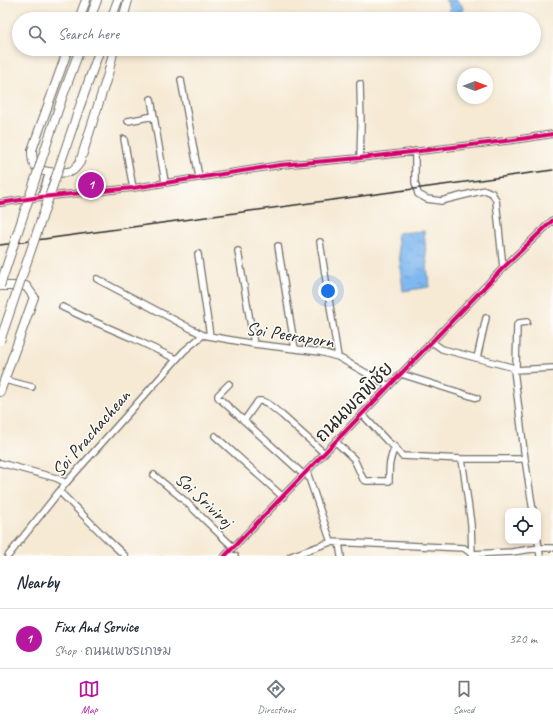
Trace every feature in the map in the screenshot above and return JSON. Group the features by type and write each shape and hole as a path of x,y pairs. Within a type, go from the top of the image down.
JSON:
{"highway":[{"path":"82,12 86,0"},
{"path":"93,12 97,0"},
{"path":"114,12 118,0"},
{"path":"125,12 128,0"},
{"path":"66,56 32,150 32,160 37,168 49,172 65,173 73,170 80,162 112,56"},
{"path":"0,392 34,298 26,286 0,286 62,98 77,56"},
{"path":"0,341 98,56"}],"street":[{"path":"181,80 198,178"},
{"path":"360,84 360,158"},
{"path":"151,99 165,182"},
{"path":"128,121 154,116"},
{"path":"0,203 41,197 133,188 280,165 360,158 553,134"},
{"path":"124,139 133,188"},
{"path":"415,151 414,182 418,194 428,199 441,201 485,190 492,193 496,200 503,268"},
{"path":"41,197 49,172"},
{"name":"ถนนพลพิชัย","path":"226,555 503,268 553,220"},
{"path":"320,242 325,260 338,357"},
{"path":"278,246 296,349"},
{"path":"238,251 254,344"},
{"path":"198,254 210,336"},
{"path":"97,279 202,335"},
{"path":"62,307 176,359"},
{"path":"477,358 486,318"},
{"path":"527,322 516,325 516,367 514,370 533,508"},
{"name":"Soi Peeraporn","path":"202,335 254,344 320,352 338,357 389,386"},
{"name":"Soi Prachachean","path":"8,556 66,483 176,359 202,335"},
{"path":"432,342 442,349 511,367 514,370 553,368"},
{"path":"401,374 477,398"},
{"path":"5,380 32,387"},
{"path":"229,384 218,395 218,397 305,473 331,542"},
{"path":"244,421 258,401 267,402 324,453"},
{"path":"362,414 402,456 462,459 525,459"},
{"path":"215,436 283,497"},
{"path":"336,442 354,459 363,479 366,481 389,481 390,462 395,447"},
{"path":"462,459 471,524 472,555"},
{"path":"0,463 56,478 66,483"},
{"name":"Soi Sriviroj","path":"154,475 184,500 233,548"},
{"path":"60,492 107,540 125,556"},
{"path":"291,556 331,542 464,548 472,555 539,548 553,548"},
{"path":"339,543 341,556"},
{"path":"538,544 540,556"},
{"path":"226,555 235,556"}],"water":[{"path":"445,0 456,0 460,3 464,12 450,12 449,5"},
{"path":"424,231 429,287 403,291 397,233"}],"railway":[{"path":"0,245 553,170"}],"cycle path":[{"path":"0,203 41,197 133,188 280,165 360,158 553,134"},
{"path":"225,556 503,268 553,220"}],"place":[{"name":"Fixx And Service","path":"91,185"}]}
